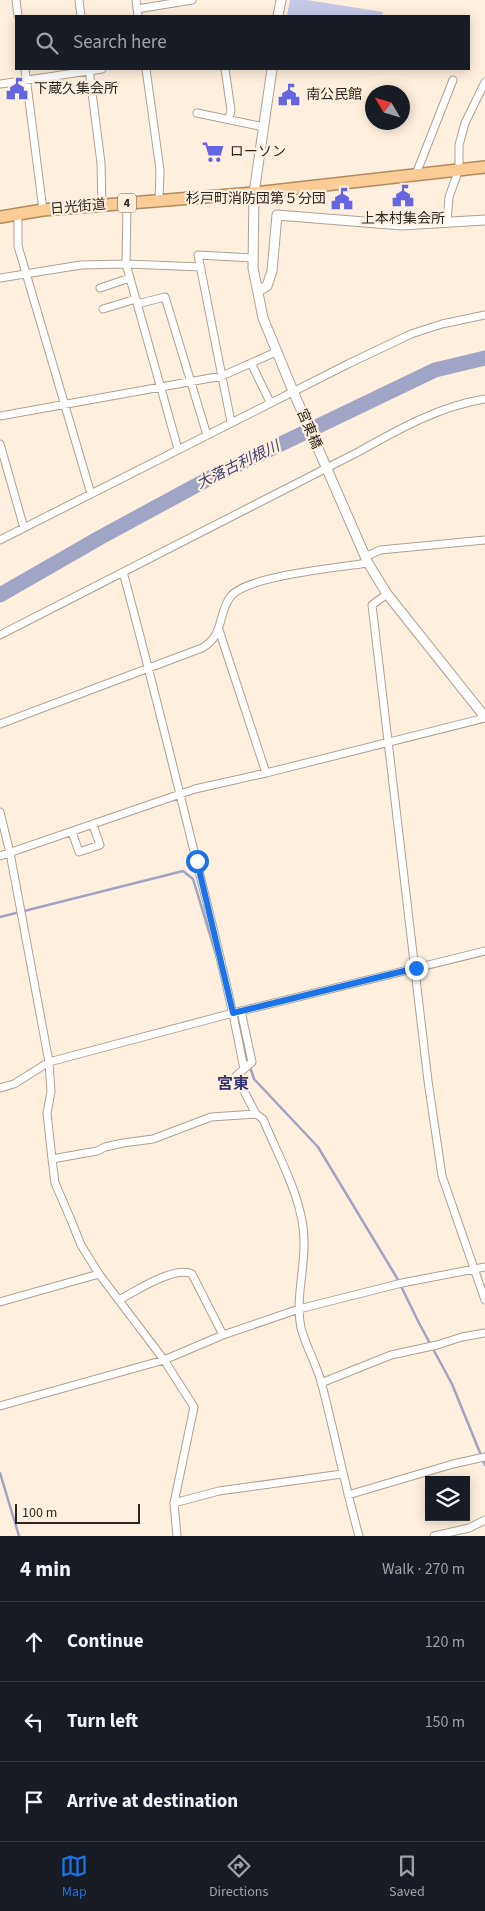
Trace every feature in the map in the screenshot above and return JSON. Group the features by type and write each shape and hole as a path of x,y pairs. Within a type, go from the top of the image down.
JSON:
{"highway":[{"name":"日光街道","path":"0,217 43,210 254,193 485,167"}],"street":[{"path":"16,0 18,15"},
{"path":"79,0 82,15"},
{"path":"136,0 138,12 192,0"},
{"path":"278,15 281,0"},
{"path":"24,70 43,210"},
{"path":"0,84 90,70 101,163 102,206"},
{"path":"146,70 160,170 159,200"},
{"path":"225,70 231,110 229,119"},
{"name":"宮東橋","path":"272,70 254,193 253,258 264,318 276,352 367,560 387,594 485,717"},
{"path":"416,174 453,80"},
{"path":"447,223 449,197 459,169 459,144 465,124 485,82"},
{"path":"196,113 264,127"},
{"path":"127,203 126,264 178,449"},
{"path":"18,214 18,246 91,494"},
{"path":"258,291 267,286 272,271 277,216 402,225 485,220"},
{"path":"231,422 198,255 253,258"},
{"path":"0,278 82,264 201,268"},
{"path":"100,288 130,278"},
{"path":"103,309 165,297 207,435"},
{"path":"0,540 270,402 411,334 442,324 485,315"},
{"path":"0,416 222,376 276,352"},
{"path":"251,363 270,402"},
{"path":"0,635 326,468 403,426 452,407 485,399"},
{"path":"0,444 24,528"},
{"path":"0,724 202,648 210,643 219,630 226,603 232,594 240,588 296,574 367,560 380,550 485,540"},
{"path":"123,572 180,794 233,1013 244,1068"},
{"path":"387,594 372,605 428,1081 442,1176 485,1300"},
{"path":"219,630 266,774"},
{"path":"0,856 195,789 266,774 485,717"},
{"path":"0,812 10,853 49,1062 51,1092 47,1113 55,1183 81,1245 99,1274 164,1360 194,1407 174,1503 177,1536"},
{"path":"72,832 79,852 100,845 93,825"},
{"path":"0,1088 14,1084 49,1062 233,1013 485,951"},
{"path":"242,1011 252,1062 236,1076 256,1114 262,1119 294,1191 303,1226 304,1241 300,1309 301,1328 322,1383 342,1474 359,1536"},
{"path":"52,1159 153,1138 211,1117 256,1114"},
{"path":"0,1406 164,1360 223,1334 300,1309 400,1284 485,1267"},
{"path":"119,1300 164,1277 188,1272 192,1274 223,1334"},
{"path":"0,1302 99,1274"},
{"path":"322,1383 391,1356 462,1337 485,1333"},
{"path":"348,1495 453,1464 485,1457"},
{"path":"174,1503 219,1491 342,1474"},
{"path":"434,1536 468,1528 485,1520"}],"shaded area":[{"path":"290,0 307,0 383,12 382,15 287,15"}],"waterway":[{"name":"大落古利根川","path":"0,595 208,479 435,370 485,358"},
{"path":"0,917 183,871 193,879 217,958"},
{"path":"241,1039 254,1079 318,1147 397,1278 452,1384 485,1465"},
{"path":"0,1473 19,1536"}],"place":[{"name":"下蔵久集会所","path":"17,89"},
{"name":"南公民館","path":"289,95"},
{"name":"ローソン","path":"213,152"},
{"name":"上本村集会所","path":"403,196"},
{"name":"杉戸町消防団第５分団","path":"342,199"}],"district":[{"name":"宮東","path":"233,1084"}],"route":[{"path":"197,861 233,1013 416,968"}]}
